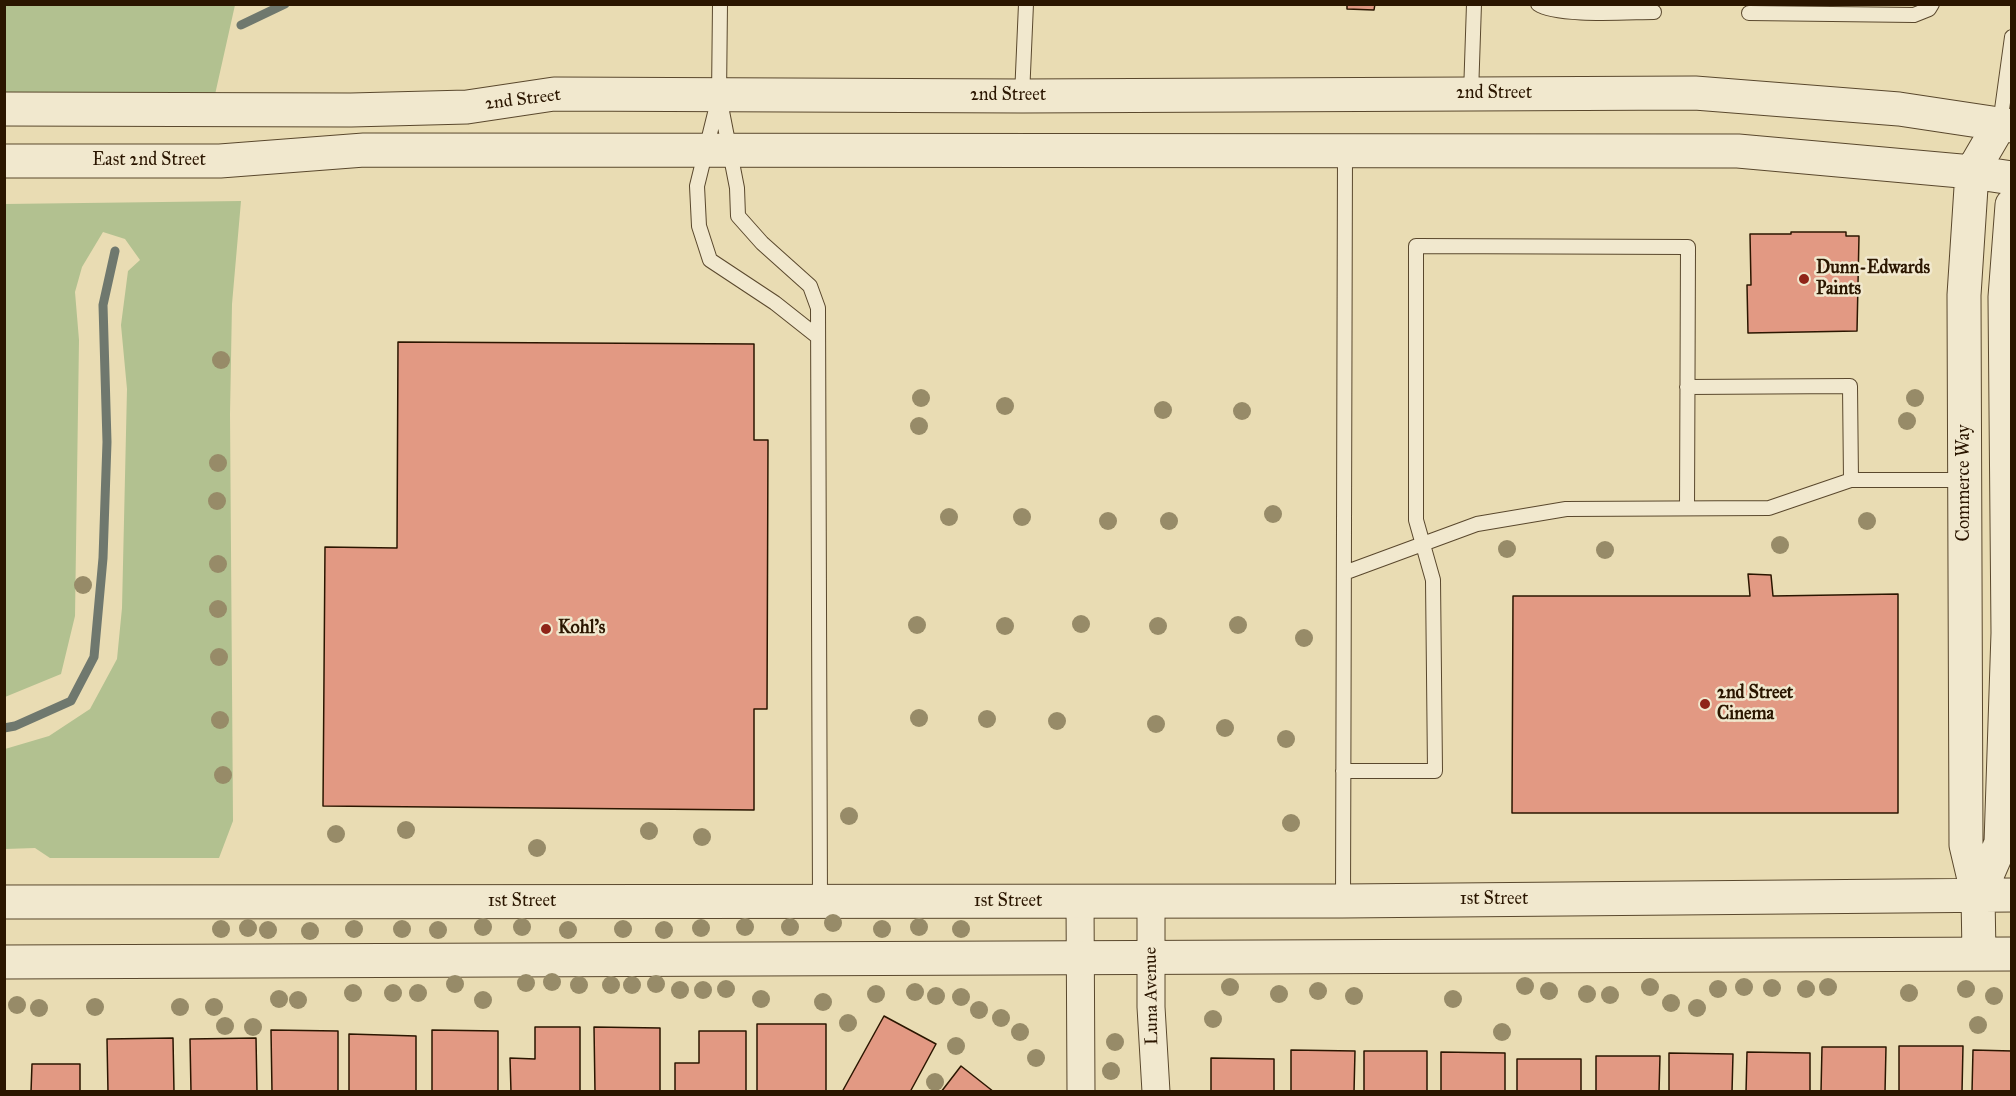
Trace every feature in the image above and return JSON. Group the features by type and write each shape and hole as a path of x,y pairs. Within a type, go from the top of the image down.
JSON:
{"street":[{"name":"2nd Street","path":"4,108 351,110 467,107 554,94 1023,96 1695,93 1899,109 2006,125"},
{"path":"2006,125 2012,171"},
{"name":"Commerce Way","path":"1979,954 1978,896 1966,845 1964,295 1972,172 2006,125"},
{"path":"718,149 1738,151 1972,172 2012,178"},
{"name":"East 2nd Street","path":"4,161 220,161 364,150 718,149"},
{"name":"Commerce Way","path":"1978,896 2001,843 2010,633 2005,297 2012,205"},
{"name":"1st Street","path":"4,902 1342,901 2012,896"},
{"path":"1080,901 1081,1092"},
{"name":"Luna Avenue","path":"1151,901 1156,1092"},
{"path":"4,962 2012,954"}],"lane":[{"path":"720,4 718,149 736,188 738,216 762,243 810,286 818,308 820,902"},
{"path":"1023,96 1026,4"},
{"path":"1471,94 1474,4"},
{"path":"1538,4 1561,11 1654,12"},
{"path":"1749,13 1914,15 1929,9 1932,4"},
{"path":"2006,125 2012,37"},
{"path":"720,96 718,149 697,186 699,226 710,260 775,303 818,337"},
{"path":"1342,901 1345,151"},
{"path":"1343,771 1435,771 1433,580 1416,519 1416,246 1688,247 1687,508"},
{"path":"1687,387 1850,386 1851,480"},
{"path":"1344,573 1477,524 1566,508 1769,508 1851,480 1965,480"}],"green space":[{"path":"5,5 235,5 212,108 5,107"},
{"path":"241,201 232,304 230,414 233,821 219,858 50,858 35,848 5,849 5,749 49,736 90,709 117,659 122,608 127,389 121,325 128,271 140,260 125,239 103,232 82,267 75,292 79,340 75,616 61,674 5,697 5,204"}],"building":[{"path":"1347,4 1375,4 1374,10 1347,9"},
{"name":"Dunn-Edwards Paints","path":"1791,232 1846,232 1846,236 1859,236 1857,331 1748,333 1747,285 1751,285 1750,234 1791,234"},
{"name":"Kohl's","path":"398,342 754,344 754,440 768,440 767,709 754,709 754,810 323,806 325,547 397,548"},
{"name":"2nd Street Cinema","path":"1748,574 1771,575 1773,596 1898,594 1898,813 1512,813 1513,596 1750,596"},
{"path":"884,1016 936,1044 910,1092 842,1092"},
{"path":"757,1024 826,1024 826,1092 757,1092"},
{"path":"535,1027 580,1027 580,1092 511,1092 510,1058 535,1059"},
{"path":"594,1027 660,1028 660,1092 595,1092"},
{"path":"271,1030 338,1031 338,1092 272,1092"},
{"path":"432,1030 498,1031 498,1092 432,1092"},
{"path":"699,1031 746,1031 746,1092 675,1092 675,1063 699,1063"},
{"path":"349,1034 416,1036 416,1092 349,1092"},
{"path":"173,1038 174,1092 108,1092 107,1039"},
{"path":"256,1038 257,1092 191,1092 190,1039"},
{"path":"1899,1046 1963,1046 1962,1092 1899,1092"},
{"path":"1822,1047 1886,1047 1885,1092 1821,1092"},
{"path":"1291,1050 1355,1051 1354,1092 1291,1092"},
{"path":"1973,1050 2012,1051 2012,1092 1972,1092"},
{"path":"1364,1051 1427,1051 1427,1092 1364,1092"},
{"path":"1441,1052 1505,1053 1505,1092 1441,1092"},
{"path":"1747,1052 1810,1053 1810,1092 1746,1092"},
{"path":"1669,1053 1733,1054 1732,1092 1669,1092"},
{"path":"1596,1056 1660,1056 1659,1092 1596,1092"},
{"path":"1211,1058 1274,1059 1274,1092 1211,1092"},
{"path":"1517,1059 1581,1059 1581,1092 1517,1092"},
{"path":"32,1064 80,1064 80,1092 31,1092"},
{"path":"961,1066 994,1092 941,1092"}],"waterway":[{"path":"241,25 285,4"},
{"path":"4,728 15,726 71,701 94,657 103,558 107,442 103,305 115,251"}],"place":[{"name":"Dunn-Edwards Paints","path":"1804,279"},
{"name":"Kohl's","path":"546,629"},
{"name":"2nd Street Cinema","path":"1705,704"}]}
